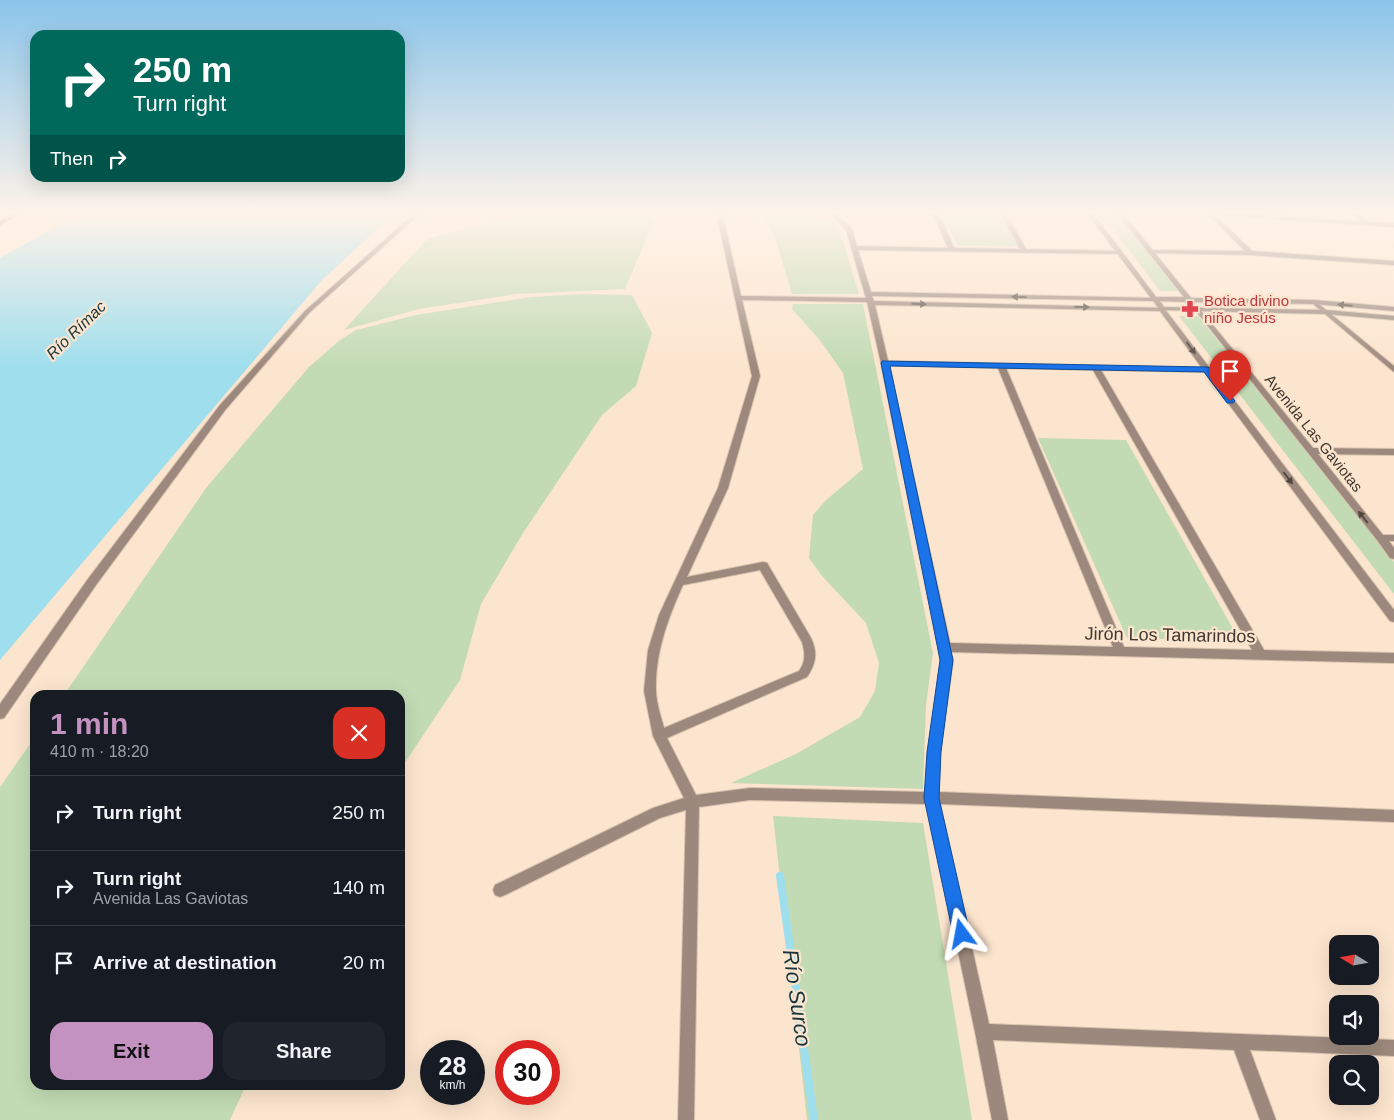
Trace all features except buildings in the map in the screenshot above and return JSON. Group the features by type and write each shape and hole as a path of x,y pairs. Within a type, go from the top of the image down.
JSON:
{"street":[{"path":"0,714 92,582 223,407 307,312 360,264"},
{"path":"686,1120 693,802 659,736 650,691 654,650 664,615 723,488 756,376 731,264"},
{"path":"859,264 885,363 945,647 947,660 934,752 932,798 983,1032 1000,1120"},
{"path":"1128,264 1394,618"},
{"name":"Avenida Las Gaviotas","path":"1161,264 1394,555"},
{"path":"739,298 1155,299 1314,302 1394,309"},
{"path":"869,299 1162,309 1326,312 1394,318"},
{"path":"1314,302 1394,370"},
{"path":"885,363 1207,370"},
{"path":"1001,366 1120,651"},
{"path":"1096,368 1261,655"},
{"path":"1311,451 1394,452"},
{"path":"1380,538 1394,538"},
{"path":"659,736 803,674 810,664 812,652 763,566 680,582"},
{"name":"Jirón Los Tamarindos","path":"945,647 1394,658"},
{"path":"500,890 658,812 693,802 756,794 932,798 1394,816"},
{"path":"983,1032 1394,1048"},
{"path":"1239,1042 1268,1120"}],"green space":[{"path":"404,264 636,264 625,289 516,294 419,309 344,330"},
{"path":"783,264 850,264 859,294 792,294"},
{"path":"1140,264 1157,264 1178,291 1160,291"},
{"path":"584,294 632,295 652,333 636,386 602,415 523,533 481,604 460,680 405,762 405,690 67,690 206,488 309,367 340,340 356,330 416,315 531,297"},
{"path":"793,304 863,304 933,653 926,705 923,789 731,783 796,754 860,717 875,691 879,663 866,623 822,576 809,558 813,515 825,501 863,469 843,373 819,339 792,309"},
{"path":"1179,316 1198,316 1394,562 1394,594"},
{"path":"1038,438 1126,440 1240,641 1127,638"},
{"path":"30,744 30,1090 244,1090 230,1120 0,1120 0,787"},
{"path":"773,816 923,823 972,1120 807,1120"}],"water":[{"name":"Río Rímac","path":"0,264 339,264 322,280 0,660"}],"waterway":[{"name":"Río Surco","path":"780,876 814,1120"}],"place":[{"name":"Botica divino niño Jesús","path":"1190,309"}],"route":[{"path":"962,934 932,798 934,752 947,660 885,363 1207,370 1230,401"}]}
